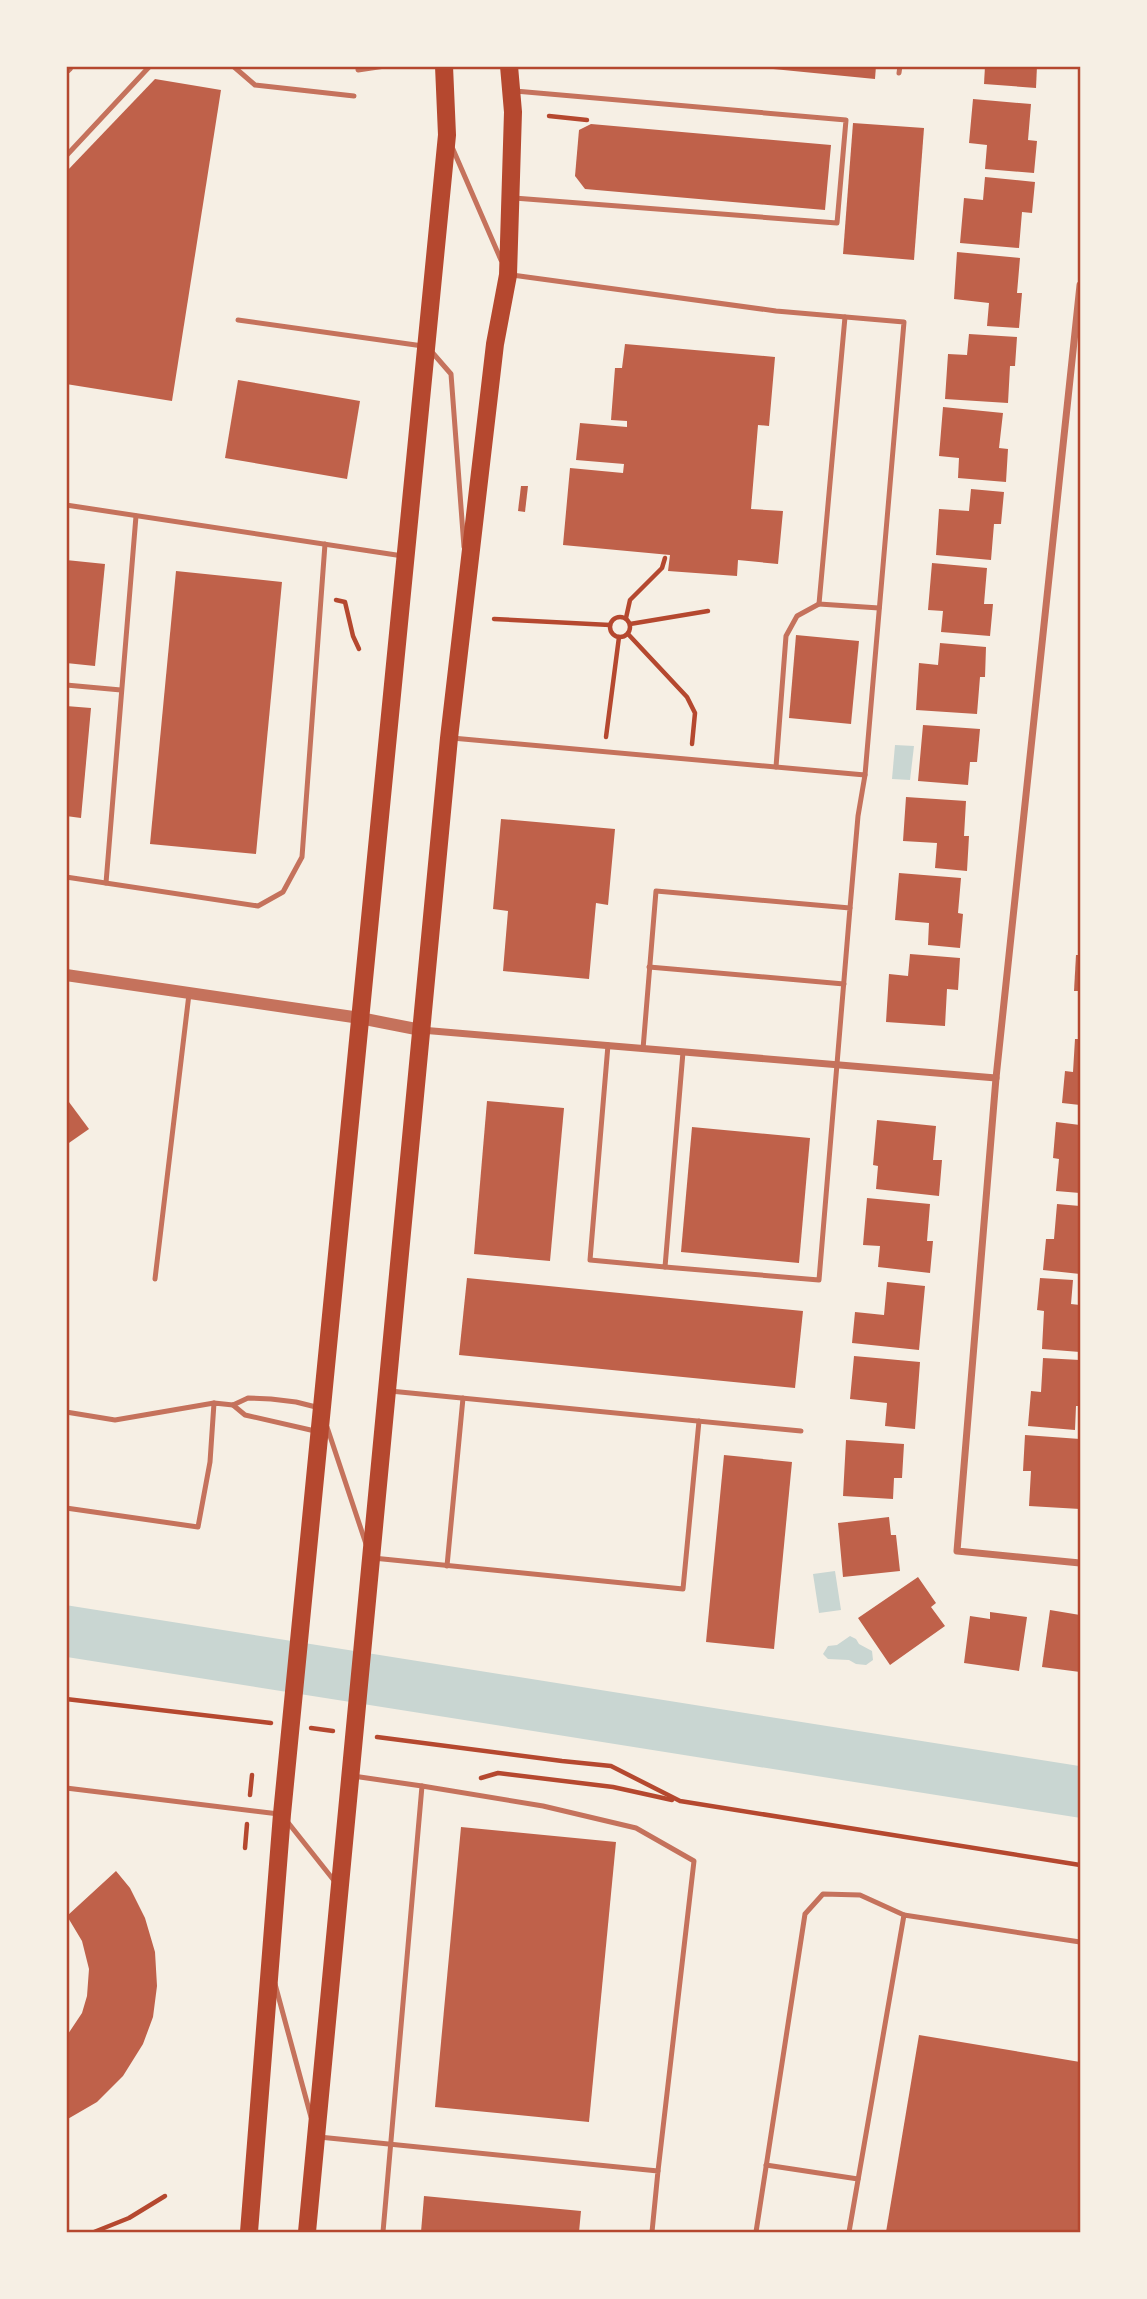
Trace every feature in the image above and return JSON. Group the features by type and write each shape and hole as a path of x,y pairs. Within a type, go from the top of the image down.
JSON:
{"main road":[{"path":"249,2232 282,1814 447,135 444,66"},
{"path":"307,2232 449,737 495,344 508,275 513,112 509,66"}],"street":[{"path":"1080,285 996,1078 957,1552 1080,1563"},
{"path":"66,975 360,1018 421,1030 996,1078"}],"lane":[{"path":"66,156 150,66"},
{"path":"233,66 256,85 354,96"},
{"path":"358,70 385,66"},
{"path":"510,198 837,223 846,120 511,90"},
{"path":"447,135 508,275 776,311 904,322 865,775 858,816 819,1280 590,1260 608,1045"},
{"path":"819,604 845,317"},
{"path":"238,320 427,346 451,373 467,588"},
{"path":"66,505 406,556"},
{"path":"106,883 136,516"},
{"path":"66,877 258,906 283,892 302,857 325,544"},
{"path":"776,767 786,636 797,615 819,604 879,608"},
{"path":"66,685 121,690"},
{"path":"449,737 865,775"},
{"path":"643,1049 656,891 850,908"},
{"path":"649,967 844,984"},
{"path":"156,1279 189,993"},
{"path":"665,1267 683,1052"},
{"path":"387,1391 801,1431"},
{"path":"66,1412 115,1420 214,1403 233,1405 248,1398 296,1402 321,1409 371,1558 683,1589 699,1421"},
{"path":"447,1566 463,1398"},
{"path":"66,1508 198,1527 210,1462 214,1403"},
{"path":"233,1405 245,1415 320,1431"},
{"path":"350,1768 422,1786 543,1806 636,1828 694,1861 652,2232"},
{"path":"383,2232 422,1786"},
{"path":"66,1788 282,1814 339,1887"},
{"path":"756,2232 805,1914 823,1894 860,1895 904,1915 1080,1942"},
{"path":"849,2232 904,1915"},
{"path":"270,1964 316,2137 658,2171"},
{"path":"766,2165 858,2179"}],"path":[{"path":"550,117 587,120"},
{"path":"628,634 630,624 626,618 630,600 662,568 665,558"},
{"path":"321,597 345,602 359,649"},
{"path":"630,624 708,611"},
{"path":"610,625 616,617 626,618"},
{"path":"494,618 610,625"},
{"path":"610,625 613,634 619,637 628,634"},
{"path":"628,634 687,697 695,713 691,759"},
{"path":"604,752 619,637"},
{"path":"66,1699 280,1724"},
{"path":"307,1727 334,1731"},
{"path":"374,1736 611,1766 680,1801"},
{"path":"456,1792 476,1779 498,1773 613,1787 680,1801 1080,1865"},
{"path":"94,2232 129,2217 165,2196"}],"shaded area":[{"path":"895,745 914,746 910,780 892,779"},
{"path":"835,1571 841,1610 819,1613 813,1574"},
{"path":"850,1636 872,1651 873,1660 866,1665 856,1664 849,1660 828,1659 823,1654 828,1646 837,1645"}],"building":[{"path":"763,66 876,66 875,79"},
{"path":"985,66 1037,66 1036,88 984,84"},
{"path":"155,79 221,90 172,401 66,384 66,172"},
{"path":"973,99 1031,104 1028,140 1037,141 1034,173 985,169 987,145 969,143"},
{"path":"853,123 924,128 914,260 843,254"},
{"path":"591,124 831,145 825,210 585,189 575,176 579,130"},
{"path":"985,177 1035,182 1032,213 1022,212 1019,248 960,243 964,198 983,200"},
{"path":"957,252 1020,258 1017,293 1022,293 1019,328 987,326 989,303 954,299"},
{"path":"969,334 1017,337 1015,366 1010,366 1008,403 945,399 948,354 967,355"},
{"path":"625,344 775,357 769,426 758,425 751,509 783,511 778,564 738,560 737,576 668,571 670,555 563,545 570,468 623,473 624,464 576,460 580,423 627,427 627,421 611,420 615,368 622,368"},
{"path":"238,380 360,401 347,479 225,458"},
{"path":"943,407 1003,413 999,448 1008,449 1006,482 958,478 959,458 939,456"},
{"path":"521,486 528,486 525,512 518,511"},
{"path":"971,489 1004,492 1001,524 994,524 991,560 936,555 939,509 969,511"},
{"path":"66,560 105,564 95,666 66,663"},
{"path":"932,563 987,568 984,604 993,604 990,636 941,632 943,611 928,610"},
{"path":"176,571 282,582 256,854 150,844"},
{"path":"796,635 859,641 851,724 789,718"},
{"path":"940,643 986,647 985,677 980,677 977,714 916,710 919,663 938,665"},
{"path":"66,706 91,708 81,818 66,816"},
{"path":"923,725 980,729 977,762 970,762 968,785 918,781"},
{"path":"906,797 966,801 964,836 969,836 967,871 935,868 937,843 903,841"},
{"path":"501,819 615,829 608,905 596,903 589,979 503,971 508,911 493,909"},
{"path":"899,873 961,878 958,913 963,914 960,948 928,945 929,923 895,920"},
{"path":"910,954 960,958 958,990 947,989 945,1026 886,1022 889,974 908,976"},
{"path":"1076,955 1080,955 1080,991 1074,991"},
{"path":"1075,1039 1080,1039 1080,1105 1062,1103 1065,1071 1073,1072"},
{"path":"66,1098 89,1129 66,1145"},
{"path":"487,1101 564,1108 550,1261 474,1254"},
{"path":"877,1120 936,1126 933,1160 942,1160 939,1196 876,1189 878,1166 873,1165"},
{"path":"1056,1122 1080,1125 1080,1193 1056,1191 1059,1159 1053,1158"},
{"path":"692,1127 810,1138 799,1263 681,1252"},
{"path":"867,1198 930,1204 927,1241 933,1241 930,1273 878,1267 880,1246 863,1245"},
{"path":"1057,1204 1080,1206 1080,1274 1043,1270 1046,1239 1054,1239"},
{"path":"467,1278 803,1311 795,1388 459,1355"},
{"path":"1040,1278 1073,1280 1071,1304 1080,1305 1080,1352 1042,1349 1044,1311 1037,1310"},
{"path":"887,1282 925,1286 919,1350 852,1343 855,1312 884,1315"},
{"path":"854,1356 920,1362 915,1429 885,1426 887,1403 850,1399"},
{"path":"1043,1358 1080,1360 1080,1406 1076,1406 1075,1430 1028,1426 1031,1391 1041,1392"},
{"path":"1025,1435 1080,1439 1080,1509 1029,1506 1031,1471 1023,1471"},
{"path":"846,1440 904,1444 902,1478 894,1478 893,1499 843,1496"},
{"path":"724,1455 792,1462 774,1649 706,1642"},
{"path":"889,1517 891,1535 896,1535 900,1571 843,1577 838,1523"},
{"path":"918,1577 936,1603 931,1607 945,1626 890,1665 858,1618"},
{"path":"1050,1610 1080,1615 1080,1672 1042,1667"},
{"path":"990,1612 1027,1617 1019,1671 964,1663 970,1616 990,1619"},
{"path":"461,1827 616,1842 589,2122 435,2107"},
{"path":"116,1871 130,1888 145,1918 155,1952 157,1986 153,2017 143,2044 123,2076 97,2102 66,2120 66,2037 82,2013 87,1996 89,1969 82,1941 67,1916"},
{"path":"919,2035 1080,2062 1080,2232 886,2232"},
{"path":"424,2196 581,2211 579,2232 421,2232"}],"waterway":[{"path":"66,1631 1080,1792"}]}
